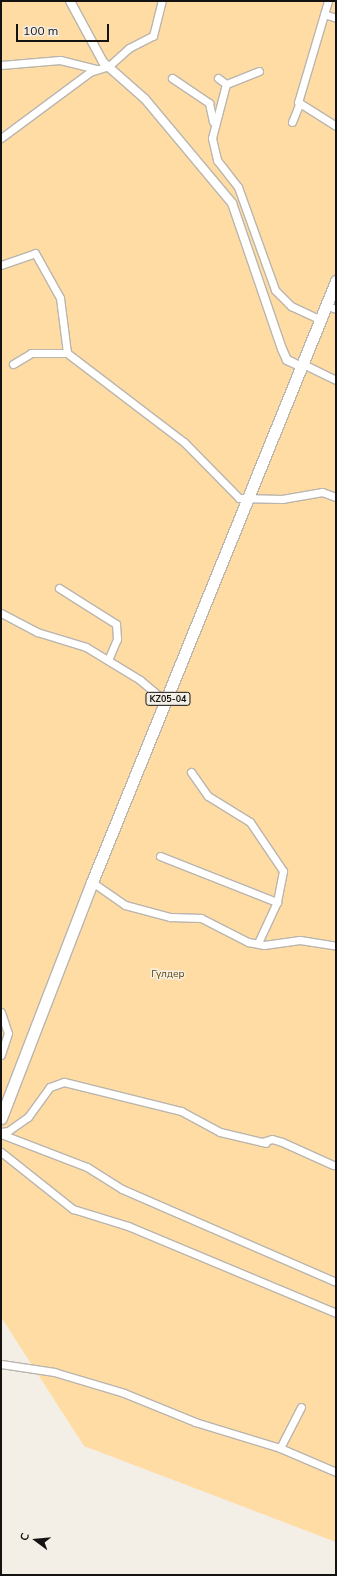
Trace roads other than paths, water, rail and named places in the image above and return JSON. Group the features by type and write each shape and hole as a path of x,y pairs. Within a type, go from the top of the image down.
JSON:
{"main road":[{"name":"KZ05-04","path":"1,1118 92,882 167,703 321,320 331,308 336,281"}],"street":[{"path":"70,1 92,48 109,66 145,98 232,203 287,360 336,380"},
{"path":"1,138 96,69 109,66 129,48 153,36 162,1"},
{"path":"292,122 299,105 310,53 328,1"},
{"path":"324,14 336,18"},
{"path":"1,65 60,60 96,69"},
{"path":"226,84 259,70"},
{"path":"172,78 209,103 215,126"},
{"path":"218,78 226,84"},
{"path":"226,84 212,138 217,160 238,187 275,290 291,306 321,320"},
{"path":"299,105 336,126"},
{"path":"1,265 35,253 60,298 67,353"},
{"path":"13,364 31,353 67,353 184,442 230,491 249,501 322,492 336,497"},
{"path":"59,588 116,624 117,639 108,660"},
{"path":"1,613 37,632 86,647 108,660 167,703"},
{"path":"191,772 208,796 250,822 279,864 283,884 277,902 258,943"},
{"path":"160,856 277,902"},
{"path":"92,882 125,905 170,917 202,918 233,936 258,943 300,940 336,946"},
{"path":"1,1012 8,1034 1,1055"},
{"path":"1,1133 8,1131 28,1117 50,1087 64,1082 181,1111 220,1132 263,1142 272,1139 282,1142 333,1165"},
{"path":"1,1133 87,1167 128,1192 336,1282"},
{"path":"1,1152 73,1209 128,1226 336,1313"},
{"path":"1,1364 54,1372 124,1393 209,1427 280,1448 336,1472"},
{"path":"280,1448 301,1407"}],"park label":[{"name":"Гүлдер","path":"168,974"}]}
